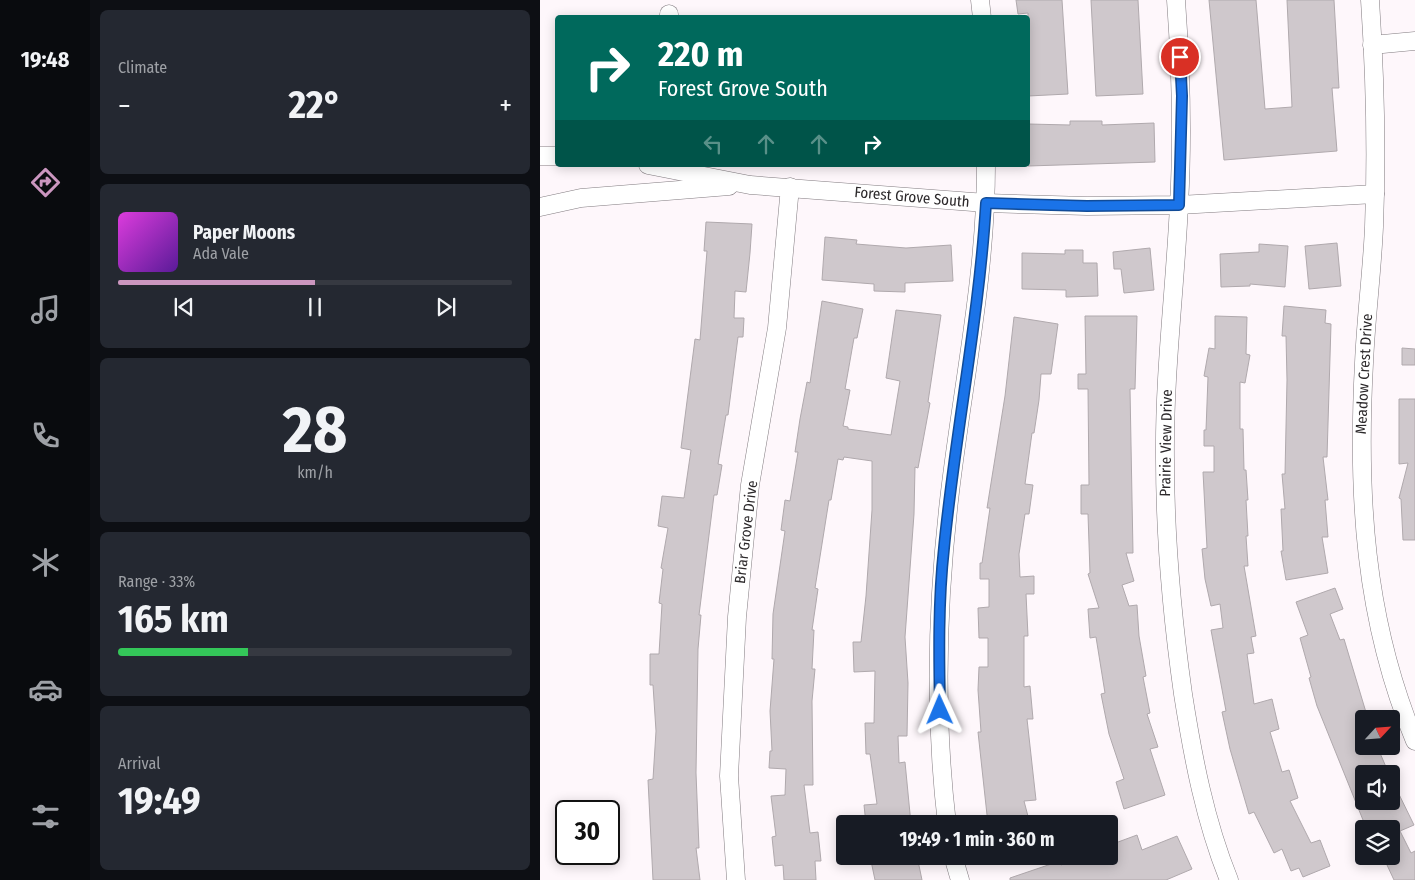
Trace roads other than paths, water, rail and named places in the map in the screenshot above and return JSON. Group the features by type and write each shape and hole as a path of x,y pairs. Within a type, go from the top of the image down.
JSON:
{"street":[{"path":"980,0 982,15"},
{"name":"Prairie View Drive","path":"1176,0 1182,96 1179,205 1168,348 1165,438 1167,552 1175,638 1188,725 1204,807 1229,880"},
{"name":"Meadow Crest Drive","path":"1370,0 1375,194 1363,370 1361,441 1363,525 1368,570 1378,625 1392,678 1415,742"},
{"path":"1372,45 1415,41"},
{"path":"540,156 555,156"},
{"path":"656,167 660,193"},
{"name":"Forest Grove South","path":"661,167 750,184 986,203 1087,206 1179,205 1375,194"},
{"path":"947,815 940,686 944,550 954,458 976,319 986,203 986,167"},
{"name":"Forest Grove South","path":"540,207 581,198 660,193 750,184"},
{"name":"Briar Grove Drive","path":"736,880 730,776 736,626 750,485 777,328 790,187"},
{"path":"956,865 960,880"}]}
